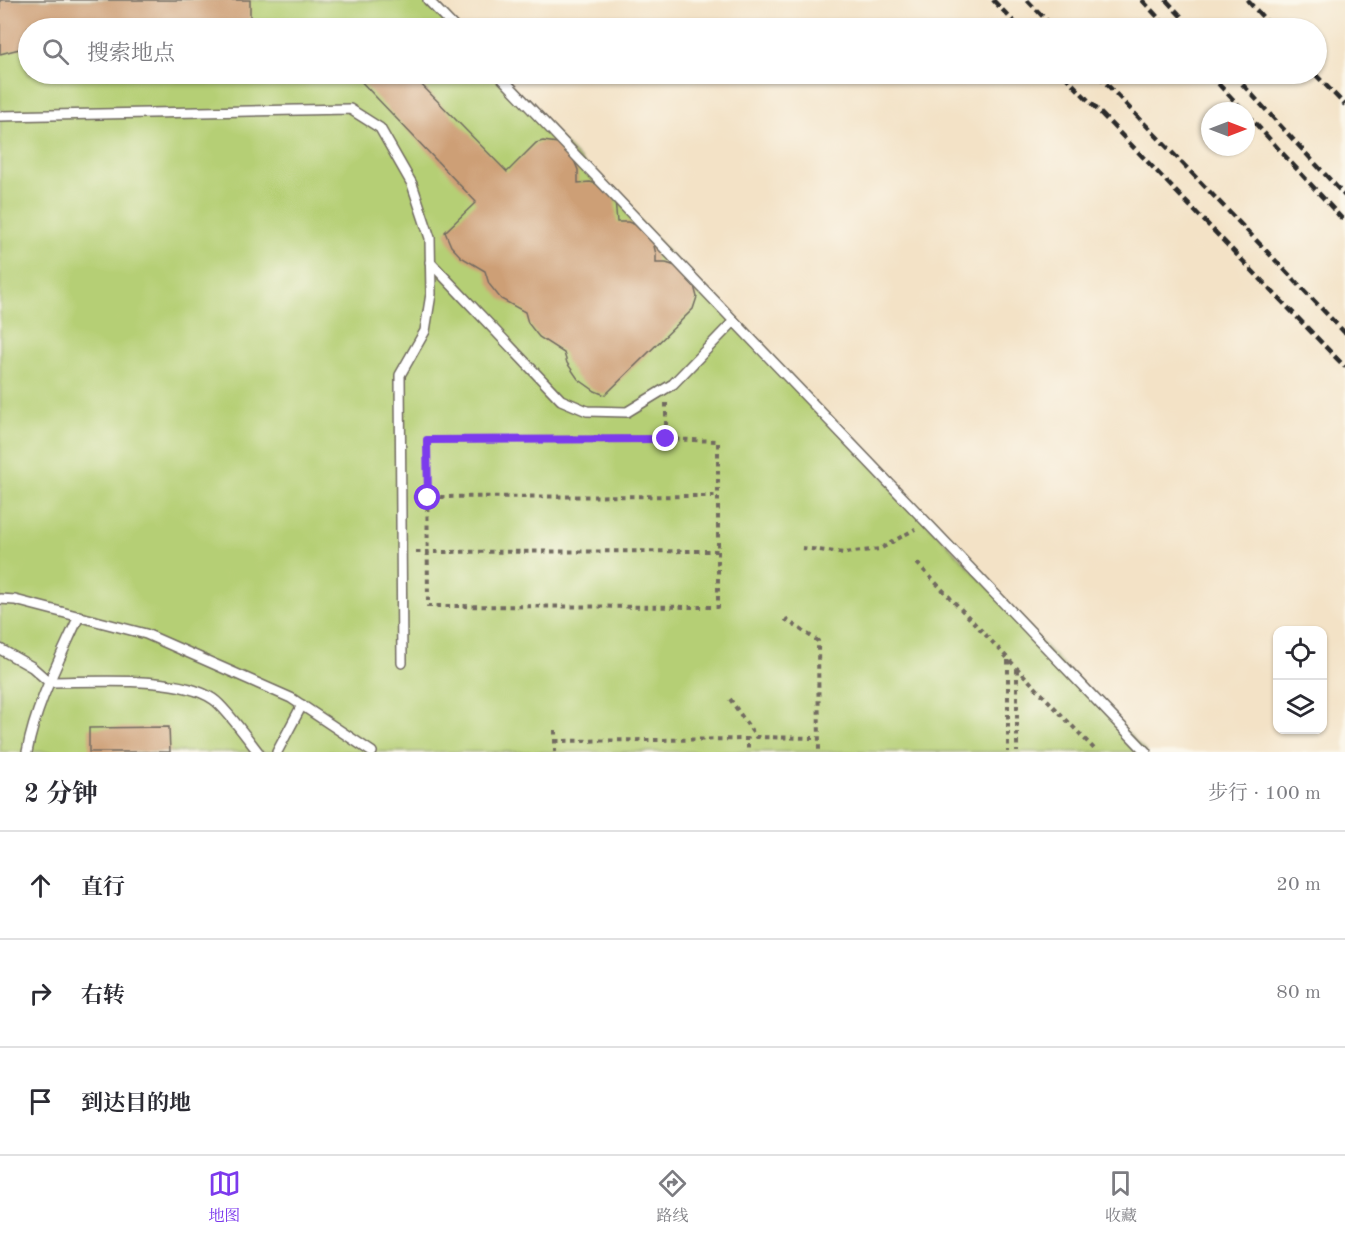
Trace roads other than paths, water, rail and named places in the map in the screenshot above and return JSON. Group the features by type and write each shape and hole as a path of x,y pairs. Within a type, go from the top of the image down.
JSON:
{"lane":[{"path":"428,0 445,18"},
{"path":"508,84 1146,752"},
{"path":"0,116 350,109 380,128 412,184 429,238 430,262 431,294 425,331 400,375 402,663"},
{"path":"430,262 561,400 587,411 627,412 673,384 734,321"},
{"path":"0,599 15,600 146,634 302,705 372,752"},
{"path":"27,752 30,733 49,682 79,616"},
{"path":"0,649 32,667 49,682 166,683 193,689 215,700 258,752"},
{"path":"277,752 302,705"}],"railway":[{"path":"993,0 1010,18"},
{"path":"1027,0 1044,18"},
{"path":"1142,0 1159,18"},
{"path":"1166,0 1183,18"},
{"path":"1247,0 1264,18"},
{"path":"1073,84 1345,367"},
{"path":"1107,84 1345,333"},
{"path":"1218,84 1235,102"},
{"path":"1242,84 1345,196"},
{"path":"1325,84 1345,105"},
{"path":"1255,123 1345,222"}]}
